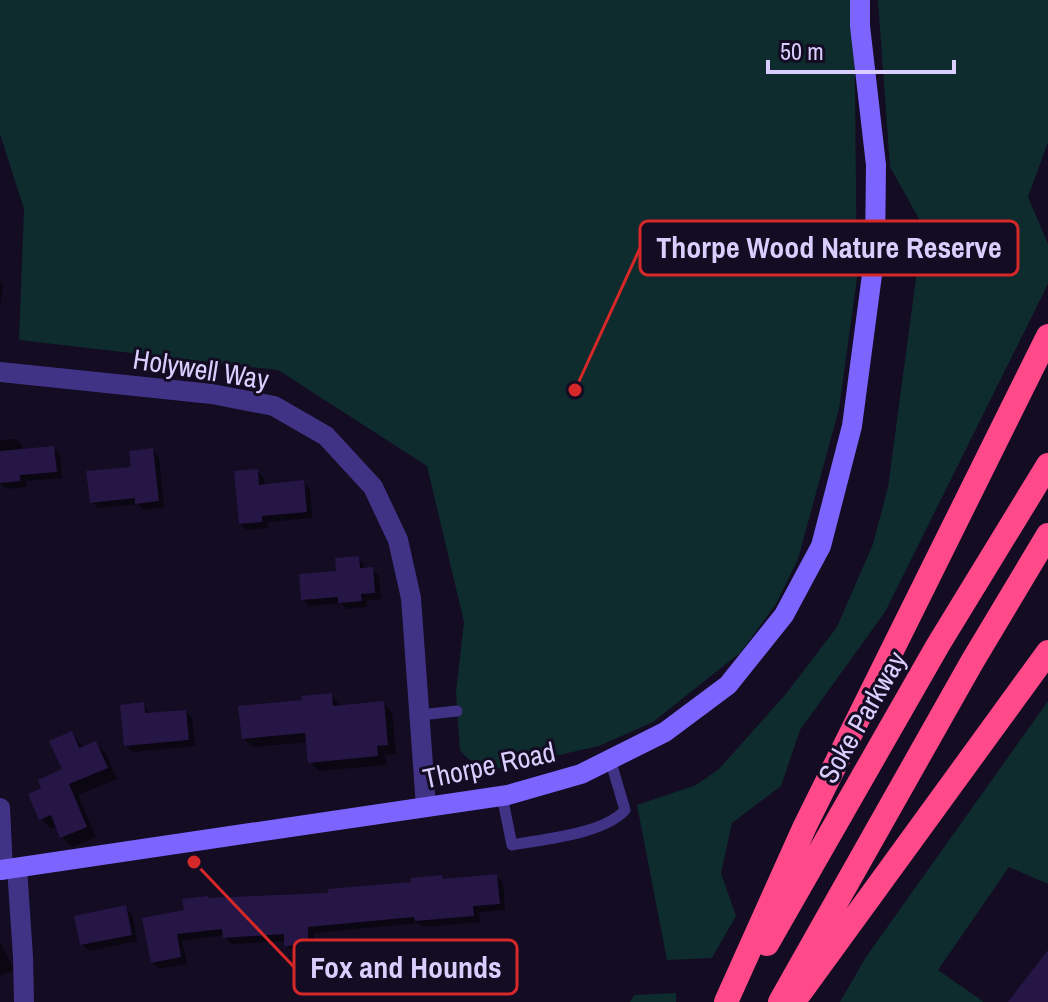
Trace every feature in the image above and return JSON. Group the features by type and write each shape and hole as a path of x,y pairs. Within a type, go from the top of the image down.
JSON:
{"highway":[{"path":"1028,375 1048,328"},
{"path":"726,1002 805,826 1048,336"},
{"name":"Soke Parkway","path":"734,1002 938,645 1048,465"},
{"path":"780,1002 972,662 1048,535"},
{"path":"794,1002 1048,652"}],"street":[{"name":"Thorpe Road","path":"7,869 502,796 581,774 665,732 728,685 784,615 821,546 852,426 875,252 876,165 860,26 860,0"},
{"name":"Holywell Way","path":"0,372 212,394 274,406 326,436 373,487 398,540 411,598 426,807"},
{"path":"0,808 23,957 24,1002"}],"lane":[{"path":"420,715 457,711"},
{"path":"502,796 512,845 560,837 615,822 625,810 610,759"}],"green space":[{"path":"0,0 854,0 857,278 839,409 798,559 776,604 741,652 653,722 599,746 497,769 468,759 460,750 456,692 464,622 427,466 278,370 19,340 24,209 0,134"},
{"path":"878,0 1048,0 1048,142 1028,197 1048,244 1048,284 885,612 800,730 781,786 732,823 721,873 736,916 712,958 667,960 637,805 696,785 719,769 785,695 837,627 873,544 888,487 923,226 890,167"},
{"path":"1048,701 1048,884 1009,867 938,970 984,1002 840,1002 866,957"},
{"path":"676,993 676,1002 630,1002 634,995"}],"building":[{"path":"54,446 57,472 20,475 20,481 0,483 0,451"},
{"path":"153,448 159,501 135,504 135,498 90,503 86,471 131,467 129,451"},
{"path":"258,469 259,485 304,480 307,512 262,516 262,522 239,524 234,471"},
{"path":"359,556 360,568 373,567 375,593 361,594 362,601 338,603 338,597 301,600 299,574 336,571 335,558"},
{"path":"332,693 333,706 384,701 388,745 377,746 378,756 308,763 305,733 242,739 238,706 302,700 301,696"},
{"path":"144,702 145,713 186,710 189,740 124,746 120,705"},
{"path":"72,731 79,748 96,741 108,768 69,784 87,827 60,838 51,815 39,820 28,794 41,788 38,780 62,769 49,741"},
{"path":"497,874 500,904 473,906 474,916 415,921 414,917 308,927 308,945 284,946 284,934 223,938 222,929 177,934 181,957 151,963 142,918 184,910 182,899 328,893 328,889 411,882 411,878 442,875 443,879"},
{"path":"126,905 132,935 80,945 74,916"},
{"path":"1048,950 1048,1002 1008,1002"}],"place":[{"name":"Thorpe Wood Nature Reserve","path":"575,390"},
{"name":"Fox and Hounds","path":"194,862"}]}
